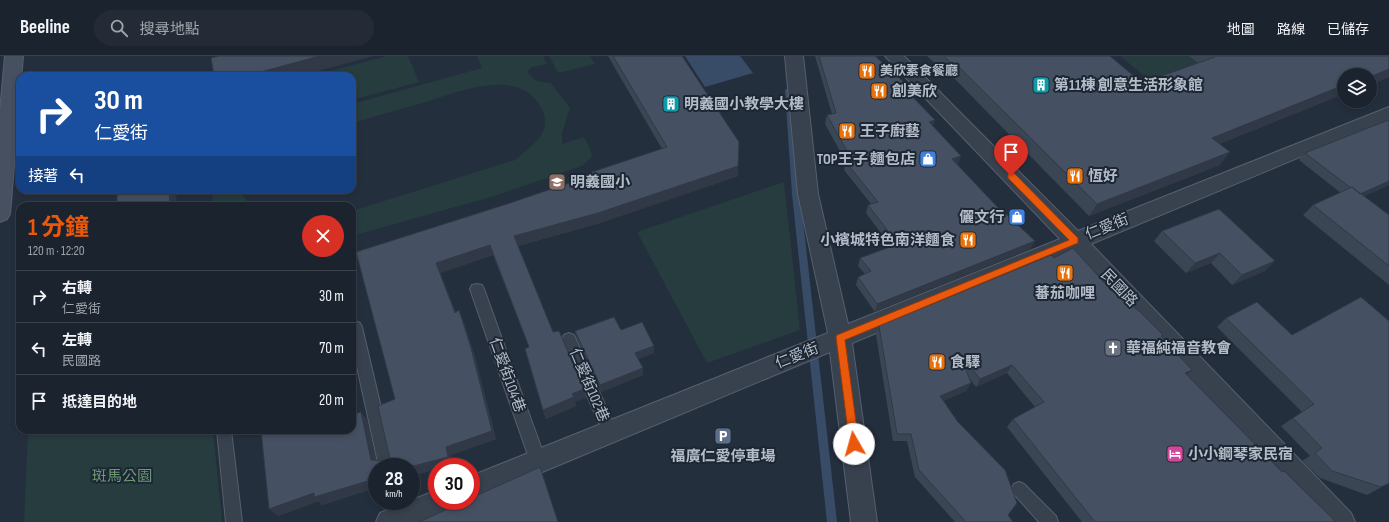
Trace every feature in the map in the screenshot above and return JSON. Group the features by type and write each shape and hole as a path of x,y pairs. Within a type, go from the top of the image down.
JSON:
{"street":[{"path":"0,214 2,175 14,56"},
{"path":"794,56 822,345 864,522"},
{"name":"民國路","path":"894,56 1075,241 1342,522"},
{"name":"仁愛街","path":"480,485 1389,113"},
{"path":"394,514 428,505"}],"lane":[{"name":"仁愛街104巷","path":"477,290 538,461"},
{"path":"356,331 385,458"},
{"name":"仁愛街102巷","path":"569,338 610,432"},
{"path":"224,434 234,522"},
{"path":"1020,489 1050,522"}],"green space":[{"path":"387,56 408,56 419,82 356,99 356,72 326,72"},
{"path":"477,56 543,56 547,64 532,67 527,72 536,81 551,83 570,108 562,133 562,144 584,137 590,148 592,157 582,166 494,196 356,235 356,210 515,160 538,140 544,127 545,120 543,112 534,98 522,89 507,85 490,85 456,92 356,122 356,103 482,68"},
{"path":"549,56 590,56 595,64 558,73"},
{"path":"1120,56 1228,56 1152,82"},
{"path":"784,182 800,330 707,363 637,232"},
{"path":"213,194 242,194 247,202 212,202"},
{"name":"斑馬公園","path":"28,434 213,434 222,522 24,522"}],"water":[{"path":"685,56 740,56 753,73 705,87"}],"building":[{"path":"219,56 320,56 261,72 213,72 211,58"},
{"path":"613,56 682,56 739,142 738,166 598,213 514,236 553,332 559,331 584,389 572,394 574,397 543,410 525,349 529,347 490,245 436,263 455,313 459,310 471,348 492,431 446,447 448,457 428,458 428,462 420,464 420,458 390,458 378,406 395,399 356,252 575,181 574,178 667,147"},
{"path":"819,56 875,56 908,86 904,88 935,120 929,122 961,156 952,159 1003,213 1004,212 1035,241 877,304 858,277 871,271 860,258 898,244 868,205 878,202 846,162 852,160 827,115 836,113"},
{"path":"944,56 1110,56 1142,83 1215,57 1214,56 1389,56 1389,69 1377,74 1377,68 1337,68 1337,88 1212,138 1230,152 1097,204 956,64 953,65"},
{"path":"1389,120 1389,181 1360,194 1305,153 1368,128"},
{"path":"1352,187 1389,215 1389,266 1313,205"},
{"path":"117,194 169,194 170,202 117,202"},
{"path":"1219,209 1275,261 1242,275 1220,253 1195,263 1162,231"},
{"path":"1073,248 1109,288 1140,312 1163,335 1161,336 1192,370 1185,373 1282,472 1284,471 1336,522 1095,522 1013,419 1044,402 1012,365 980,379 959,352 971,383 940,396 958,422 1005,470 1017,503 1008,515 1013,522 966,522 919,470 911,434 897,434 879,326 1051,255 1054,258"},
{"path":"1361,297 1389,321 1389,483 1381,487 1332,471 1315,453 1322,448 1293,418 1314,404 1226,318 1257,302 1292,335"},
{"path":"614,317 621,330 642,322 654,346 635,353 643,368 600,385 575,331"},
{"path":"361,412 371,458 368,458 368,481 314,497 314,493 269,509 261,434 356,434 356,414"},
{"path":"540,467 558,522 419,522 445,510 480,510 480,494"}],"waterway":[{"path":"789,91 796,194 832,522"}],"place":[{"name":"美欣素食餐廳","path":"867,71"},
{"name":"第11棟 創意生活形象館","path":"1041,85"},
{"name":"創美欣","path":"879,91"},
{"name":"明義國小教學大樓","path":"671,104"},
{"name":"王子廚藝","path":"847,131"},
{"name":"TOP王子 麵包店","path":"928,159"},
{"name":"恆好","path":"1075,176"},
{"name":"明義國小","path":"557,182"},
{"name":"儷文行","path":"1017,217"},
{"name":"小檳城特色南洋麵食","path":"968,240"},
{"name":"蕃茄咖哩","path":"1065,273"},
{"name":"華福純福音教會","path":"1113,348"},
{"name":"食驛","path":"937,362"},
{"name":"福廣仁愛停車場","path":"723,436"},
{"name":"小小鋼琴家民宿","path":"1175,454"}],"route":[{"path":"854,444 840,337 1075,241 1011,176"}]}
